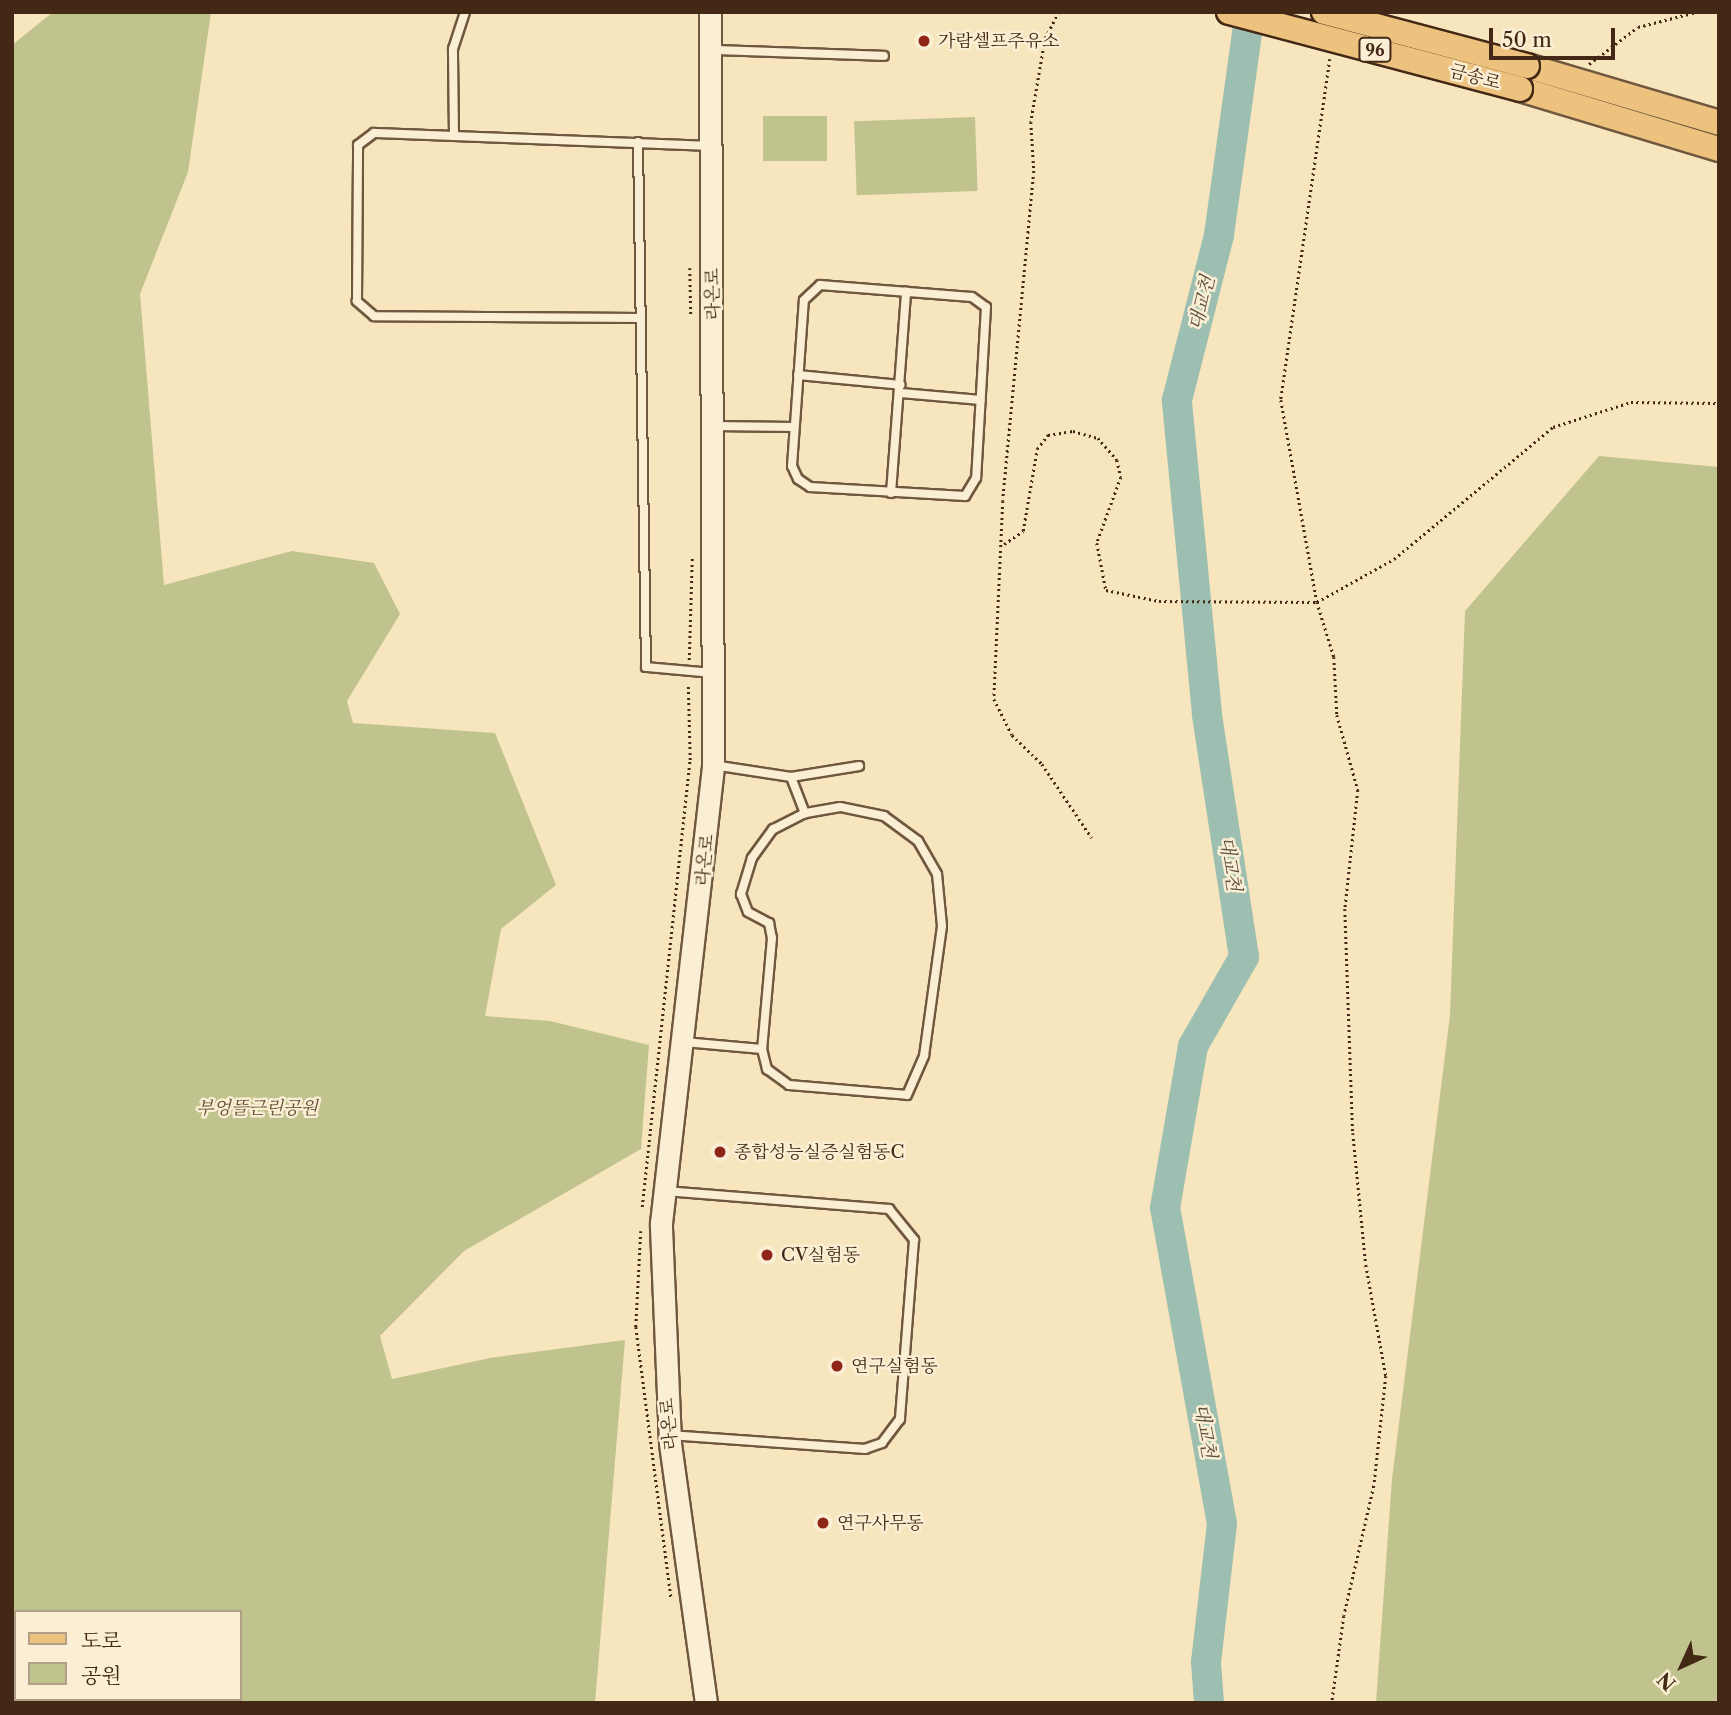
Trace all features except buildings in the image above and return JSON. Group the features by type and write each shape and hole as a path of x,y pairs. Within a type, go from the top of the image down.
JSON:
{"main road":[{"name":"라온로","path":"706,1703 670,1435 661,1297 664,1191 713,765 714,426 710,12"},
{"name":"금송로","path":"1229,12 1523,77 1576,81 1719,123"},
{"name":"금송로","path":"1324,12 1523,77 1719,149"}],"lane":[{"path":"454,136 453,49 465,12"},
{"path":"710,50 884,56"},
{"path":"641,318 374,316 357,301 358,145 374,134 711,146"},
{"path":"638,142 646,667 712,673"},
{"path":"820,285 906,292 971,297 986,307 976,478 965,496 810,487 799,479 792,466 798,375 809,291 820,285"},
{"path":"891,493 901,389 906,292"},
{"path":"798,375 981,400"},
{"path":"714,426 794,427"},
{"path":"713,765 791,776 859,766"},
{"path":"791,776 805,813"},
{"path":"840,807 884,816 918,841 937,874 942,926 923,1056 907,1095 789,1085 768,1069 761,1049 772,938 769,923 748,912 741,894 752,858 773,830 805,813 840,807"},
{"path":"681,1042 761,1049"},
{"path":"664,1191 889,1209 906,1222 914,1240 900,1419 882,1443 865,1449 670,1435"}],"path":[{"path":"1059,12 1045,40 1031,122 1034,171 994,699 1012,735 1042,764 1092,838"},
{"path":"1576,81 1617,39 1696,12"},
{"path":"1332,50 1281,400 1317,602 1334,657 1337,715 1358,790 1345,909 1353,1133 1366,1265 1386,1376 1374,1486 1343,1616 1332,1703"},
{"path":"691,263 691,317"},
{"path":"1004,544 1023,531 1037,449 1048,435 1098,438 1121,477 1097,543 1098,574 1106,590 1159,601 1262,604 1317,602 1394,559 1553,427 1631,402 1719,403"},
{"path":"642,1213 690,760 688,671 692,547"},
{"path":"641,1226 636,1327 672,1605"}],"green space":[{"name":"부엉뜰근린공원","path":"53,12 211,12 188,172 140,294 164,585 292,551 374,563 400,614 347,701 353,723 495,733 556,885 501,929 485,1016 550,1021 649,1045 641,1149 464,1251 380,1336 392,1379 490,1358 625,1340 595,1703 12,1703 12,45"},
{"path":"763,116 827,116 827,161 763,161"},
{"path":"975,117 978,191 857,195 854,121"},
{"path":"1599,456 1719,467 1719,1703 1376,1703 1392,1479 1450,1015 1465,611"}],"waterway":[{"name":"대교천","path":"1209,1703 1206,1662 1222,1524 1165,1208 1193,1046 1244,957 1207,714 1177,400 1219,235 1250,12"}],"place":[{"name":"가람셀프주유소","path":"924,41"},
{"name":"종합성능실증실험동C","path":"720,1152"},
{"name":"CV실험동","path":"767,1255"},
{"name":"연구실험동","path":"837,1366"},
{"name":"연구사무동","path":"823,1523"}]}
